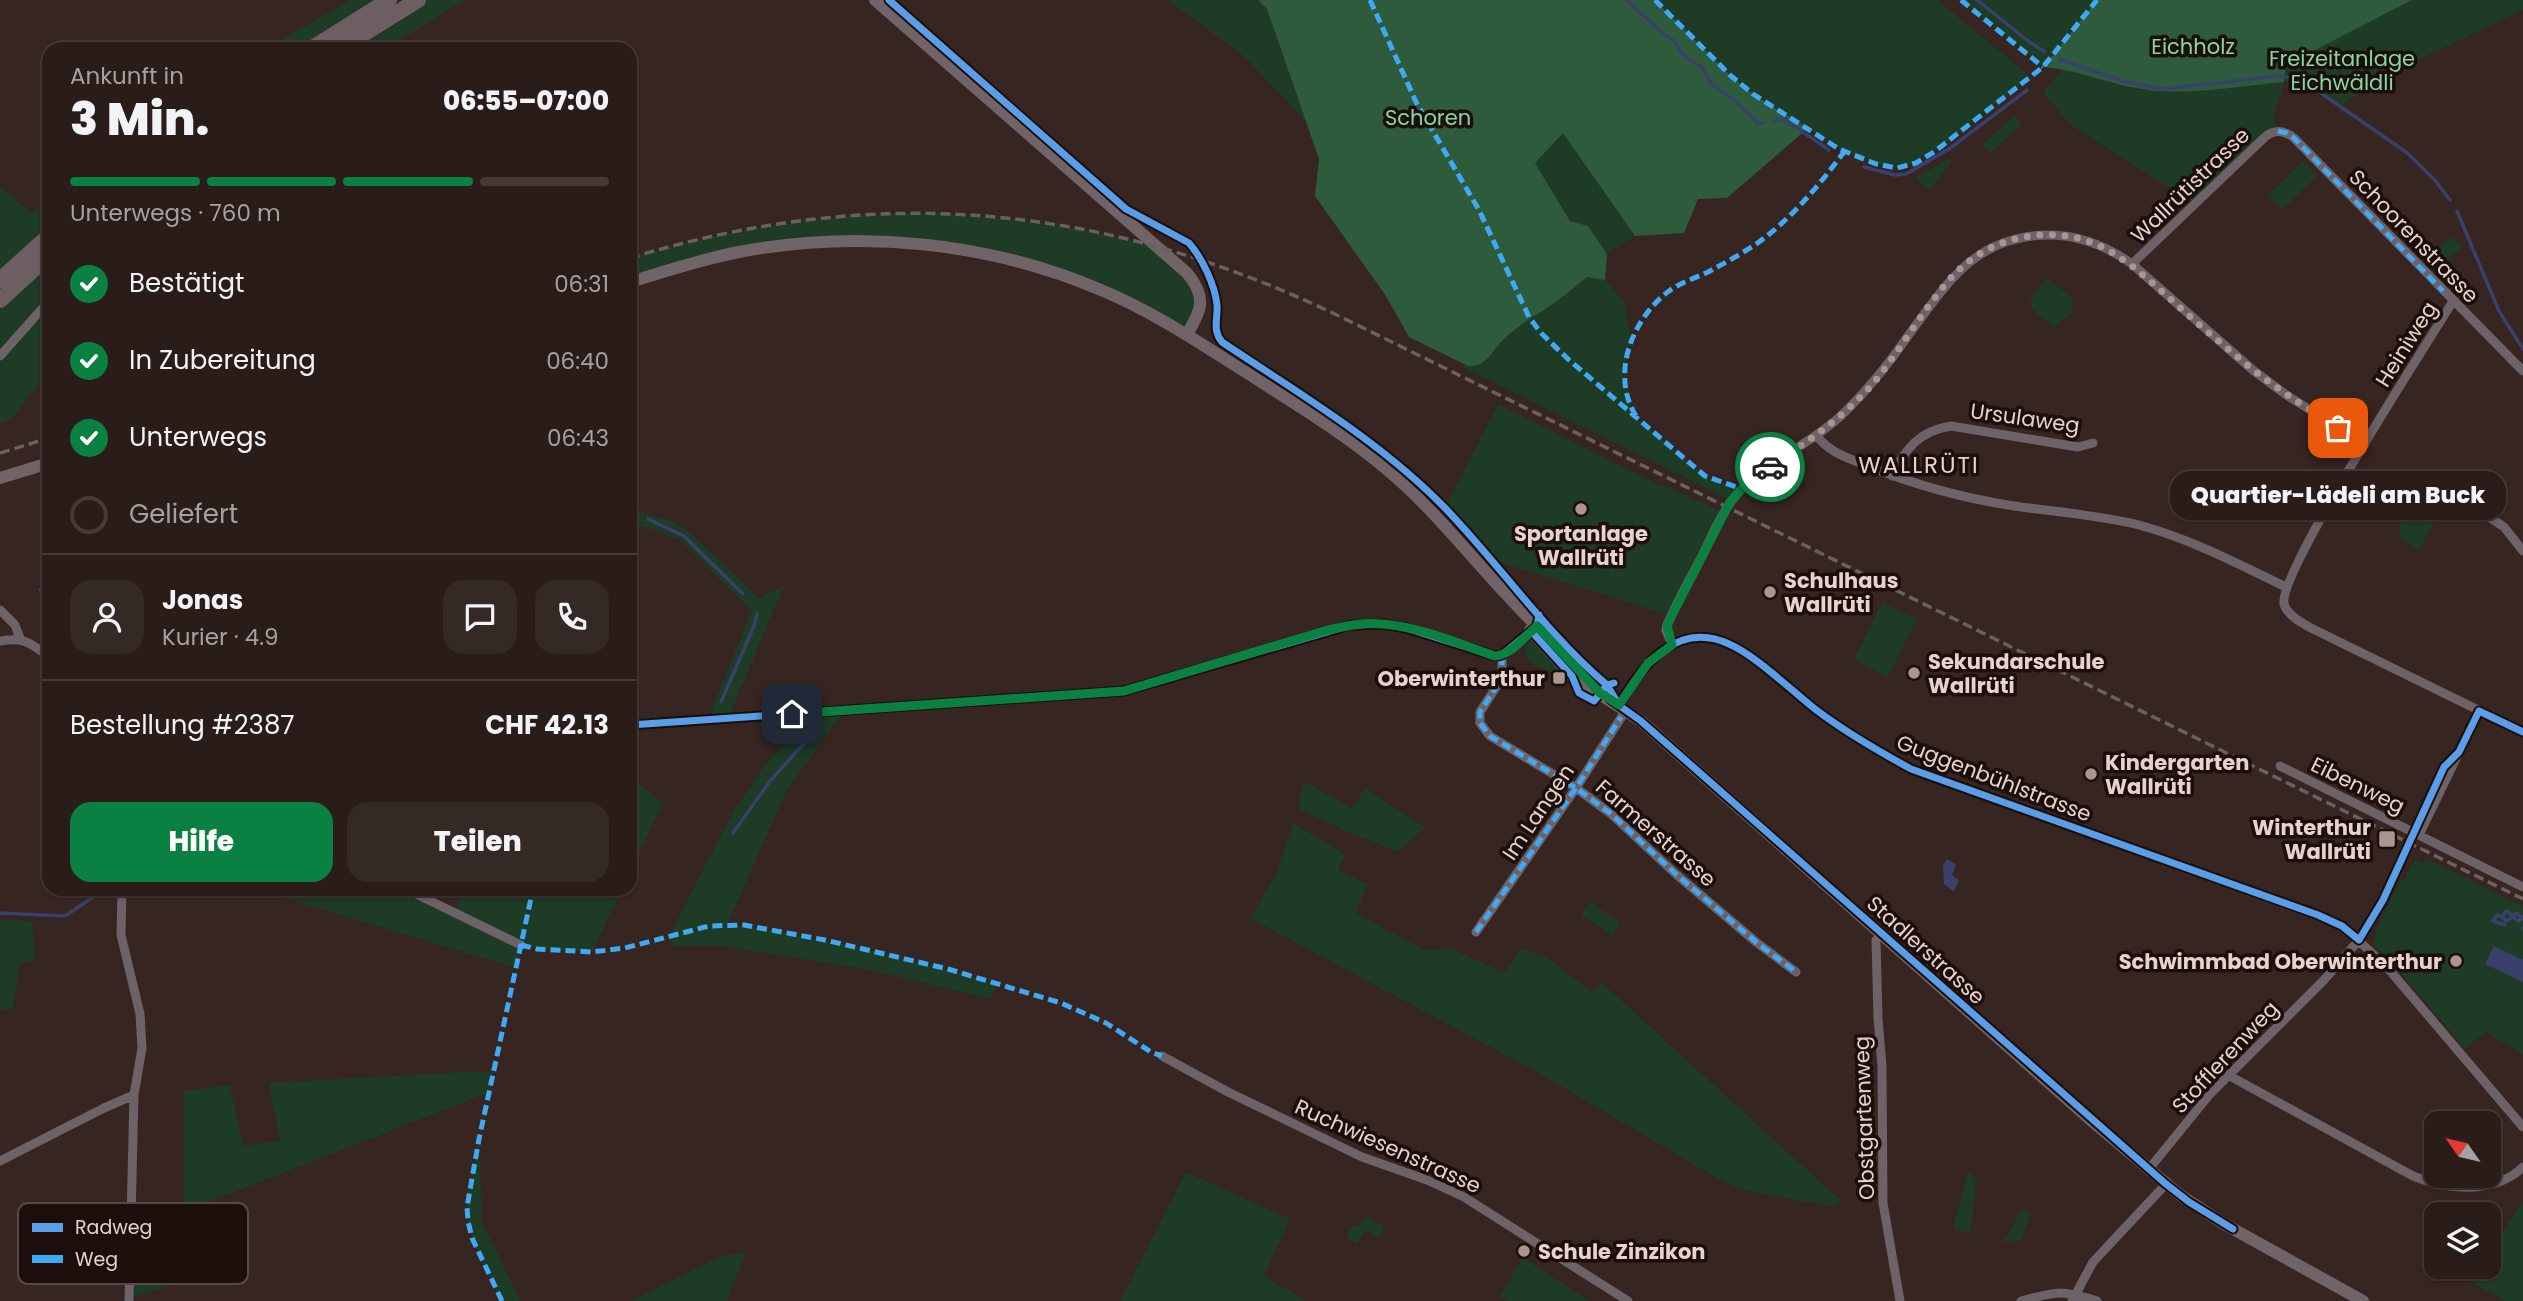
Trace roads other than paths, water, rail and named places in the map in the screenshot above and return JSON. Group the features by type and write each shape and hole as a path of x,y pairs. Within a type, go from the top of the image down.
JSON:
{"highway":[{"path":"322,42 390,0"},
{"path":"350,42 418,0"},
{"path":"0,280 42,242"},
{"path":"0,300 42,261"}],"main road":[{"path":"875,0 1187,273 1195,282 1201,300 1197,319 1187,334"},
{"name":"Stadlerstrasse","path":"637,280 707,259 768,247 832,241 904,243 983,254 1074,278 1138,307 1187,334 1299,406 1384,467 1422,501 1534,629 1600,693 1641,720 2166,1184 2216,1219 2342,1295 2363,1301"},
{"path":"0,478 42,465"}],"street":[{"name":"Wallrütistrasse","path":"1672,645 1667,625 1730,502 1751,481 1817,436 1846,411 1874,381 1957,272 1985,251 2022,238 2064,236 2101,246 2132,264 2267,135 2278,131"},
{"name":"Schoorenstrasse","path":"2278,131 2294,138 2523,371"},
{"path":"2132,264 2246,365 2288,396 2365,444"},
{"name":"Heiniweg","path":"2286,587 2329,504 2453,301"},
{"path":"0,356 42,309"},
{"name":"Ursulaweg","path":"1892,476 1914,441 1938,428 1951,426 2078,447 2093,443"},
{"path":"1817,436 1827,448 1892,476 1970,498 2098,517 2157,530 2204,548 2286,587 2285,607 2305,625 2523,732"},
{"path":"2464,500 2504,527 2523,551"},
{"path":"0,610 15,625 20,638"},
{"path":"637,725 1124,691 1350,625 1383,624 1406,628 1495,656 1502,655 1534,629"},
{"path":"0,641 20,638 28,640 42,651"},
{"name":"Guggenbühlstrasse","path":"1622,707 1648,663 1672,645 1693,638 1729,643 1818,712 1870,747 1912,769 2318,915 2342,926 2386,966 2523,1127"},
{"name":"Farmerstrasse","path":"1502,655 1502,678 1480,712 1480,723 1490,736 1576,788 1610,813 1645,847 1756,942 1796,972"},
{"name":"Im Langen","path":"1476,932 1576,788 1622,707"},
{"path":"2420,835 2479,711"},
{"name":"Eibenweg","path":"2280,765 2523,887"},
{"path":"122,896 121,935 141,1025 142,1048 134,1095 131,1203"},
{"path":"420,896 521,945"},
{"name":"Obstgartenweg","path":"1882,935 1877,940 1876,976 1882,1066 1883,1203 1900,1301"},
{"name":"Stofflerenweg","path":"2149,1169 2228,1075 2324,980 2359,940"},
{"name":"Ruchwiesenstrasse","path":"1162,1056 1228,1092 1362,1157 1427,1180 1464,1197 1629,1301"},
{"path":"2228,1075 2413,1176 2429,1182 2451,1187 2480,1186 2503,1181 2523,1167"},
{"path":"0,1161 134,1095"},
{"path":"2073,1297 2107,1244 2166,1184"},
{"path":"2021,1301 2054,1291 2097,1301"}],"water":[{"path":"1947,859 1956,864 1952,875 1959,880 1954,892 1944,884 1943,865"},
{"path":"2494,946 2523,960 2523,982 2485,964"}],"waterway":[{"path":"1627,0 1673,40 1683,55 1702,68 1712,85 1734,100 1758,123 1763,123"},
{"path":"1977,0 2045,52"},
{"path":"2059,59 2122,81 2163,89 2280,76 2302,80 2406,152 2434,179 2450,200"},
{"path":"1864,167 1895,175 1906,174 1949,149 2027,90"},
{"path":"1774,121 1784,119 1829,150"},
{"path":"2457,211 2499,311 2523,349"},
{"path":"648,519 684,536 743,594"},
{"path":"721,702 757,614"},
{"path":"733,833 770,781 820,726"},
{"path":"0,913 65,916 95,896"},
{"path":"2523,918 2516,913 2513,915 2512,917 2510,919 2506,921 2502,917 2506,911 2510,913 2512,916 2514,917 2518,921 2523,918"},
{"path":"2502,917 2497,915 2493,921 2505,925"}],"railway":[{"path":"637,256 722,234 813,219 902,213 990,216 1078,228 1165,249 1252,278 1339,316 2523,899"},
{"path":"0,453 42,440"}],"place":[{"name":"Quartier-Lädeli am Buck","path":"2338,428"},
{"name":"Sportanlage Wallrüti","path":"1581,509"},
{"name":"Schulhaus Wallrüti","path":"1770,592"},
{"name":"Sekundarschule Wallrüti","path":"1914,673"},
{"name":"Oberwinterthur","path":"1559,678"},
{"name":"Kindergarten Wallrüti","path":"2091,774"},
{"name":"Winterthur Wallrüti","path":"2387,839"},
{"name":"Schwimmbad Oberwinterthur","path":"2456,961"},
{"name":"Schule Zinzikon","path":"1524,1251"}],"district":[{"name":"WALLRÜTI","path":"1919,465"}],"park label":[{"name":"Eichholz","path":"2193,46"},
{"name":"Freizeitanlage Eichwäldli","path":"2342,70"},
{"name":"Schoren","path":"1428,117"}]}
